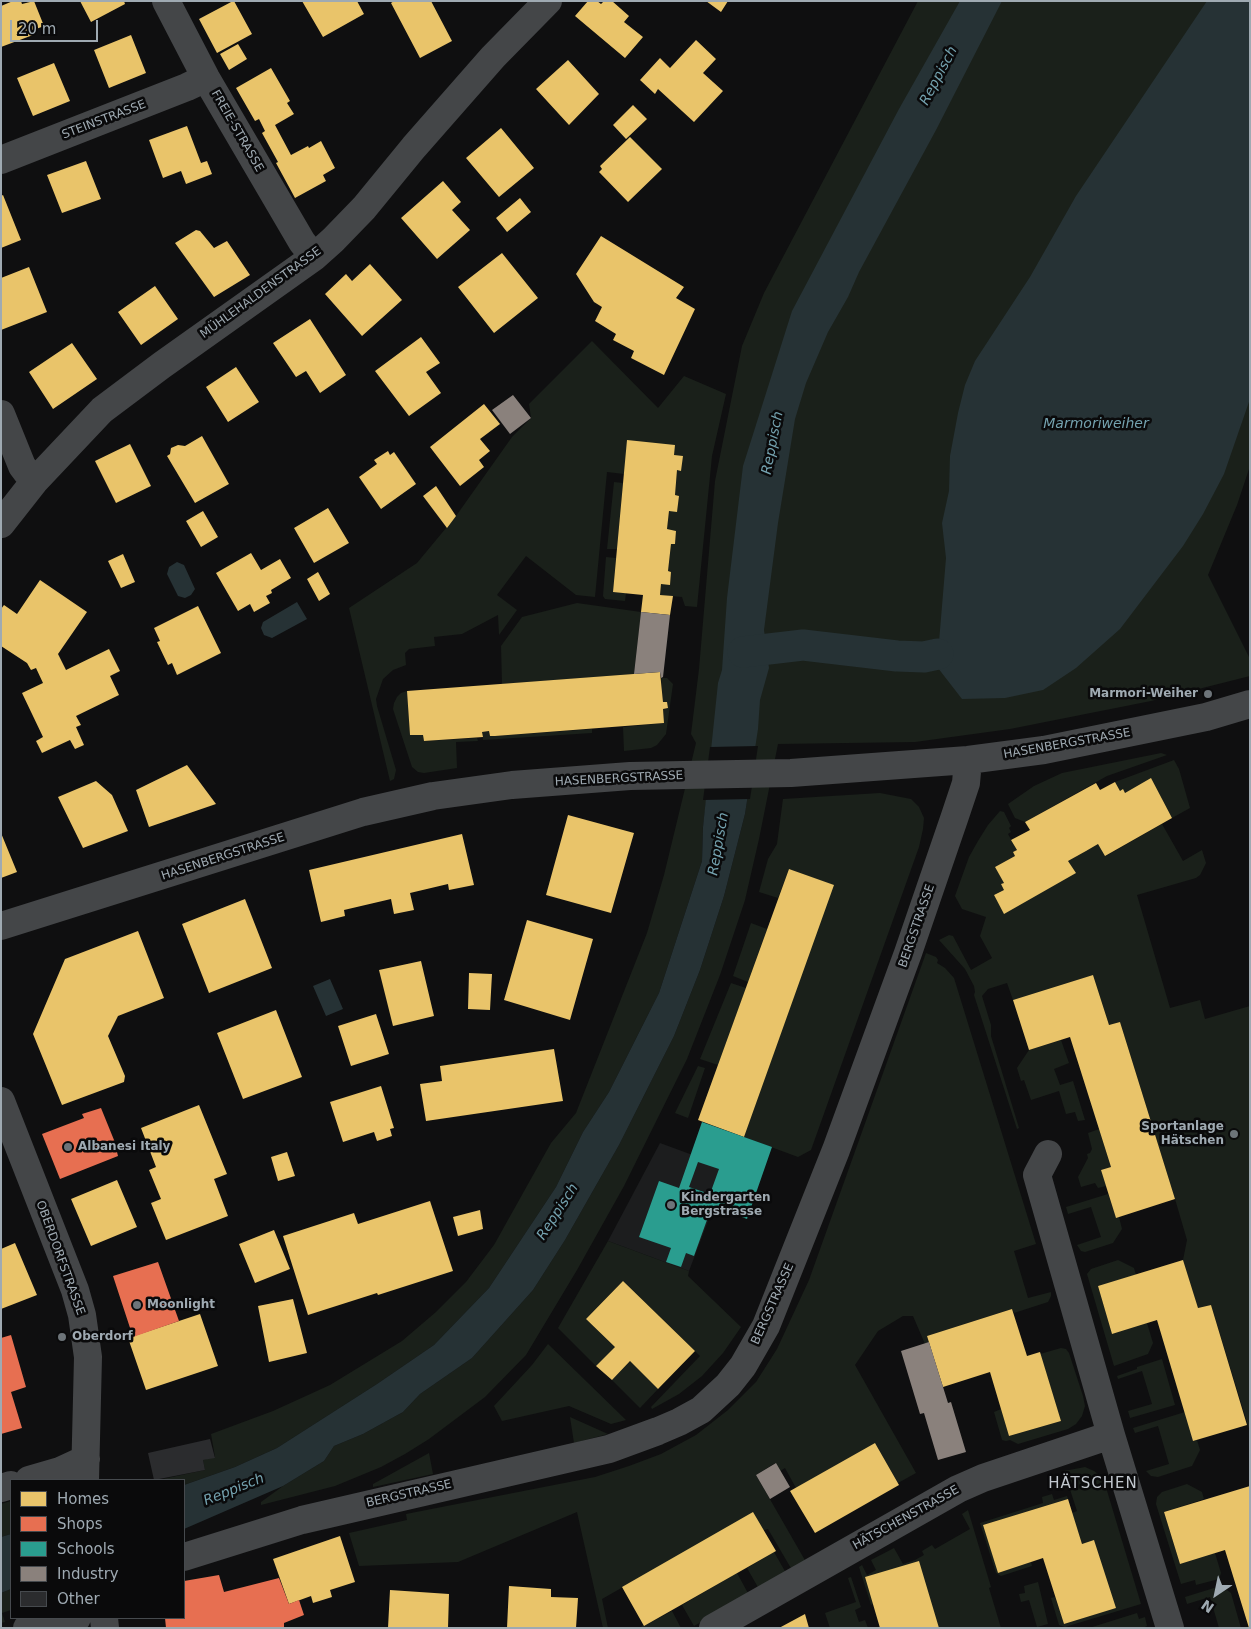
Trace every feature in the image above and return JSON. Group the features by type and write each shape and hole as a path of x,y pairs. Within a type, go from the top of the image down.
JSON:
{"street":[{"name":"FREIE-STRASSE","path":"166,1 206,78 302,242 314,257"},
{"name":"MÜHLEHALDENSTRASSE","path":"1,524 34,482 102,410 314,257 364,208 414,147 493,57 548,1"},
{"name":"STEINSTRASSE","path":"1,160 178,91 206,78"},
{"path":"1,414 22,466 34,482"},
{"name":"HASENBERGSTRASSE","path":"1,926 363,812 433,796 512,785 630,776 791,772 968,760 1044,750 1206,717 1250,704"},
{"name":"BERGSTRASSE","path":"185,1557 302,1520 609,1449 679,1422 700,1410 728,1385 743,1366 766,1326 836,1150 947,841 966,783 968,760"},
{"name":"OBERDORFSTRASSE","path":"1,1101 75,1290 82,1315 88,1358 85,1470"},
{"path":"1048,1154 1037,1176 1170,1628"},
{"name":"HÄTSCHENSTRASSE","path":"713,1628 958,1489 982,1478 1112,1436"},
{"path":"32,1479 60,1471 85,1470"},
{"path":"27,1628 71,1619"}],"shaded area":[{"path":"918,1 1250,1 1250,466 1237,505 1208,575 1250,659 1250,676 1151,701 1010,729 915,742 778,744 745,900 720,975 687,1059 624,1186 526,1355 485,1397 429,1439 405,1454 381,1467 335,1486 261,1505 261,1502 283,1486 324,1461 334,1446 363,1434 403,1412 420,1394 472,1358 533,1290 565,1240 619,1145 674,1036 700,970 724,896 745,814 755,744 713,744 703,827 702,861 659,993 609,1092 583,1132 556,1187 489,1288 434,1345 277,1448 235,1467 185,1485 185,1479 163,1479 205,1470 203,1460 215,1457 211,1434 273,1411 330,1385 402,1341 436,1312 466,1282 494,1245 551,1143 576,1113 647,933 664,875 696,743 691,734 699,669 715,481 742,346 764,293"},
{"path":"592,341 658,408 684,376 726,394 712,456 697,607 685,606 682,597 660,595 661,584 670,584 671,572 668,571 671,544 675,544 676,531 667,529 669,511 677,511 679,496 675,495 677,470 681,470 682,456 624,474 607,472 595,597 576,595 526,556 497,595 517,610 499,635 498,615 462,634 434,637 435,646 409,649 405,653 406,665 393,670 383,679 376,699 396,770 394,779 390,781 349,608 417,563 456,516 512,437 531,418 529,404"},
{"path":"614,482 623,483 617,549 607,549"},
{"path":"606,557 616,558 613,591 626,593 625,601 605,599 603,596"},
{"path":"577,603 641,612 634,674 502,684 501,646 522,617"},
{"path":"661,678 667,678 673,684 666,734 657,745 651,748 624,751 623,727 664,723 663,709 668,708 667,702 663,702"},
{"path":"407,691 410,735 423,735 424,741 477,738 478,741 456,742 457,768 424,773 418,772 412,767 393,709 397,697"},
{"path":"592,729 592,733 483,740 482,732 489,731 490,736 495,736"},
{"path":"1161,753 1167,755 1107,776 1025,822 1015,818 1008,804 1034,786 1062,773"},
{"path":"1174,760 1179,769 1190,808 1172,818 1151,779 1125,793 1123,790 1120,791 1115,782"},
{"path":"880,793 911,799 919,807 924,818 919,847 811,1150 798,1157 744,1137 833,885 789,869 778,898 759,892 768,859 777,844 783,799"},
{"path":"1000,811 1004,812 1011,826 1009,828 1011,832 1008,834 1017,850 1013,852 1015,856 995,867 1004,883 1001,884 1004,890 994,895 1004,913 1075,873 1068,861 1098,844 1106,856 1162,824 1183,861 1202,850 1206,863 1200,875 1196,878 1137,895 1170,1008 1200,1000 1205,1019 1250,1006 1250,1432 1211,1305 1198,1308 1183,1260 1187,1240 1120,1022 1109,1025 1093,975 1013,1000 1007,983 988,989 982,996 991,1025 991,1036 1019,1128 1017,1129 974,995 974,986 965,969 939,940 949,935 953,936 971,970 992,958 980,936 986,917 962,909 955,896 969,857 988,825"},
{"path":"751,923 767,929 748,982 733,976"},
{"path":"926,953 936,957 937,963 945,968 954,978 1036,1244 1014,1251 1028,1298 1051,1292 1051,1296 1048,1302 1014,1313 1012,1309 927,1336 929,1342 925,1344 913,1316 903,1316 878,1331 855,1365 916,1473 898,1483 875,1443 796,1488 785,1468 780,1471 775,1463 756,1475 806,1562 792,1570 768,1529 688,1550 602,1599 608,1628 603,1628 577,1512 458,1562 359,1566 349,1533 407,1520 406,1514 595,1477 629,1466 661,1454 696,1435 728,1410 756,1382 777,1349 809,1280"},
{"path":"731,983 746,988 718,1065 700,1059"},
{"path":"1061,1040 1069,1063 1054,1069 1060,1085 1073,1081 1085,1120 1078,1121 1075,1112 1066,1114 1059,1091 1031,1100 1024,1080 1021,1081 1017,1068 1029,1050"},
{"path":"698,1066 705,1068 688,1118 675,1113"},
{"path":"1099,1129 1111,1167 1101,1170 1106,1186 1098,1188 1095,1183 1081,1187 1078,1177 1088,1158 1087,1154 1092,1149 1088,1133"},
{"name":"Kindergarten Bergstrasse","path":"660,1143 728,1168 689,1271 608,1241"},
{"path":"1108,1194 1116,1217 1119,1217 1122,1229 1113,1243 1085,1252 1081,1251 1077,1245 1101,1237 1091,1207 1068,1214 1066,1207"},
{"path":"608,1241 689,1271 688,1276 741,1327 723,1353 702,1376 679,1394 652,1409 651,1407 700,1356 623,1281 586,1319 615,1347 596,1366 558,1328"},
{"path":"1118,1260 1134,1268 1136,1275 1098,1286 1112,1334 1147,1323 1153,1343 1148,1354 1114,1366 1087,1274 1091,1269"},
{"path":"548,1344 626,1420 611,1424 569,1406 502,1421 494,1406 532,1365"},
{"path":"1061,1348 1066,1349 1069,1353 1083,1396 1085,1406 1082,1416 1076,1424 1068,1429 1018,1444 1010,1440 1002,1440 994,1412 1001,1409 1009,1436 1061,1421 1040,1354"},
{"path":"1162,1359 1175,1405 1130,1418 1128,1411 1152,1404 1142,1371 1118,1379 1117,1376"},
{"path":"630,1361 658,1389 640,1408 612,1380"},
{"path":"1185,1412 1194,1441 1197,1440 1200,1450 1192,1466 1158,1477 1151,1476 1146,1471 1169,1464 1158,1426 1135,1433 1133,1428"},
{"path":"570,1417 608,1434 574,1443"},
{"path":"429,1453 433,1474 373,1487 373,1484"},
{"path":"1085,1467 1101,1476 1105,1484 1141,1604 1065,1627 1059,1625 1051,1598 1055,1597 1064,1624 1115,1608 1094,1541 1082,1544 1072,1513 1077,1511 1064,1471"},
{"path":"1187,1484 1202,1492 1204,1499 1164,1512 1180,1564 1215,1553 1221,1573 1219,1579 1196,1585 1195,1580 1181,1584 1156,1504 1157,1497 1162,1492"},
{"path":"1052,1494 1054,1500 1067,1496 1068,1499 983,1525 998,1573 1031,1562 1032,1566 1001,1576 996,1573 980,1523 1043,1503 1042,1497"},
{"path":"10,1501 10,1534 1,1537 1,1504"},
{"path":"968,1510 1001,1628 939,1628 865,1577 873,1604 871,1605 859,1567 862,1565 867,1575 876,1570 871,1560 894,1548 903,1564 915,1560 924,1555 922,1551 932,1545 935,1549 970,1529 962,1514"},
{"path":"774,1552 786,1573 759,1589 747,1568"},
{"path":"737,1573 749,1595 694,1626 682,1605"},
{"path":"851,1577 861,1607 855,1610 859,1622 865,1620 868,1628 830,1628 825,1613 856,1602 848,1578"},
{"path":"1038,1582 1048,1624 1037,1627 1029,1600 1021,1602 1019,1594 1025,1593 1024,1586"},
{"path":"1214,1588 1222,1592 1227,1590 1231,1593 1241,1628 1219,1628 1210,1597 1187,1604 1185,1597"},
{"path":"10,1589 10,1610 2,1613 5,1622 1,1623 1,1593"},
{"path":"672,1611 681,1628 640,1628 643,1625"},
{"path":"1137,1613 1139,1619 1145,1617 1147,1626 1143,1628 1089,1628"}],"water":[{"name":"Reppisch","path":"960,1 1002,1 936,130 828,332 806,383 795,419 778,523 764,630 769,668 760,700 758,729 745,814 724,896 700,970 674,1036 619,1145 565,1240 533,1290 472,1358 420,1394 403,1412 363,1434 334,1446 324,1461 283,1486 185,1529 185,1485 235,1467 277,1448 377,1384 434,1345 489,1288 556,1187 583,1132 609,1092 659,993 702,861 703,827 718,683 722,670 727,598 743,466 792,311 899,109"},
{"name":"Marmoriweiher","path":"1207,1 1250,1 1250,399 1224,474 1203,514 1183,546 1120,629 1076,668 1043,690 1005,698 962,699 938,668 938,654 946,558 942,523 949,491 950,456 965,385 975,361 1030,277 1076,196"},
{"path":"177,562 184,565 195,589 191,595 185,598 178,596 167,574 169,567"},
{"path":"297,602 307,619 272,638 264,635 261,628 263,622"},
{"path":"330,979 343,1009 326,1016 313,986"},
{"path":"10,1534 10,1589 1,1593 1,1537"}],"pier":[{"path":"758,746 750,799 703,800 710,747"}],"building: Homes":[{"path":"13,1 21,1 22,4 34,1 44,26 31,31 33,35 1,47 1,6"},
{"path":"80,1 124,1 125,4 91,22"},
{"path":"233,1 252,34 217,53 199,19"},
{"path":"302,1 357,1 364,14 323,37"},
{"path":"394,1 431,1 452,41 420,58 391,3"},
{"path":"588,1 597,1 601,4 604,1 612,1 629,16 624,22 643,37 625,58 575,16"},
{"path":"706,1 728,1 721,12"},
{"path":"131,35 146,73 109,88 94,50"},
{"path":"696,40 716,59 703,73 723,91 694,122 658,89 655,94 640,80 660,58 670,68"},
{"path":"238,44 247,59 229,70 220,54"},
{"path":"568,60 599,94 569,125 536,89"},
{"path":"54,63 70,101 33,116 17,78"},
{"path":"271,68 290,101 287,103 294,114 275,125 291,155 321,141 335,168 323,175 326,181 295,198 262,133 265,131 259,119 255,121 236,88"},
{"path":"633,105 647,119 626,139 613,125"},
{"path":"187,126 201,163 207,161 212,174 186,184 181,171 163,178 149,140"},
{"path":"501,128 534,168 499,197 466,158"},
{"path":"630,137 662,169 628,202 599,172 602,169 600,166"},
{"path":"86,161 101,199 62,213 47,175"},
{"path":"443,181 461,202 452,210 470,230 437,259 401,218"},
{"path":"3,195 21,240 1,248 1,196"},
{"path":"520,198 531,212 507,232 496,218"},
{"path":"196,230 200,231 214,248 227,241 250,275 214,297 175,243"},
{"path":"601,236 684,287 676,298 695,309 664,375 631,358 634,351 613,340 616,334 595,321 602,307 594,302 576,274"},
{"path":"502,253 538,298 494,333 458,287"},
{"path":"370,264 402,300 362,336 325,294 346,274 352,281"},
{"path":"29,267 47,312 1,330 1,278"},
{"path":"155,286 178,319 141,345 118,312"},
{"path":"310,319 346,375 320,393 306,371 296,377 273,343"},
{"path":"421,337 440,363 426,372 441,393 409,416 375,371"},
{"path":"72,343 97,379 53,409 29,372"},
{"path":"236,367 259,402 228,422 206,387"},
{"path":"484,404 500,424 480,439 490,451 479,460 484,467 460,486 430,447"},
{"path":"202,436 229,484 195,503 167,456 170,454 171,448 178,445 185,446"},
{"path":"627,440 675,445 674,455 683,456 681,471 677,470 675,495 679,496 677,512 669,511 667,529 676,531 675,544 671,544 668,571 671,572 670,585 661,584 660,595 673,596 670,615 641,612 643,595 613,592"},
{"path":"130,444 151,486 116,503 95,461"},
{"path":"388,451 390,455 394,452 416,484 381,509 359,477 377,464 374,460"},
{"path":"436,486 456,516 447,528 423,496"},
{"path":"328,508 349,543 314,563 294,528"},
{"path":"203,511 218,537 201,547 186,521"},
{"path":"251,553 261,570 280,559 291,578 271,590 272,593 266,596 270,603 254,612 250,604 238,611 216,573"},
{"path":"123,554 135,582 121,588 108,561"},
{"path":"318,572 330,594 319,601 307,579"},
{"path":"40,580 87,612 58,654 66,670 109,649 120,671 110,676 119,695 76,716 81,725 76,727 84,745 75,749 70,740 42,753 36,741 43,737 22,693 43,683 36,668 31,670 27,663 1,646 1,609 4,605 17,614"},
{"path":"198,606 221,653 177,675 172,663 168,665 157,642 160,641 154,628"},
{"path":"660,672 663,702 667,702 668,708 663,709 664,723 495,736 490,736 489,731 482,732 483,737 424,741 423,735 410,735 407,691"},
{"path":"187,765 216,804 149,827 136,790"},
{"path":"1151,778 1172,818 1105,856 1098,844 1068,861 1076,873 1004,914 994,895 1004,890 1001,884 1004,883 995,867 1015,856 1013,852 1017,850 1011,840 1030,830 1025,822 1096,783 1100,790 1115,782 1120,791 1123,789 1125,793"},
{"path":"96,781 112,795 128,831 83,848 58,797"},
{"path":"568,815 634,833 611,913 546,895"},
{"path":"1,833 17,872 1,878"},
{"path":"462,834 474,885 449,890 448,884 410,893 414,910 394,914 391,899 344,910 345,916 321,922 309,870"},
{"path":"789,869 834,885 744,1137 698,1120"},
{"path":"245,899 272,968 209,993 182,924"},
{"path":"527,920 593,939 570,1020 504,1000"},
{"path":"138,931 164,998 118,1016 108,1036 125,1076 124,1082 62,1105 33,1034 65,959"},
{"path":"421,961 434,1016 393,1026 379,970"},
{"path":"469,973 492,974 490,1010 468,1009"},
{"path":"1093,975 1109,1025 1120,1022 1175,1199 1116,1218 1101,1170 1111,1167 1070,1037 1029,1050 1013,1000"},
{"path":"276,1010 302,1077 243,1099 217,1033"},
{"path":"376,1014 389,1054 351,1066 338,1026"},
{"path":"554,1049 563,1101 426,1121 420,1084 442,1081 440,1066"},
{"path":"381,1086 394,1128 390,1129 392,1136 377,1141 374,1132 343,1142 330,1102"},
{"path":"199,1105 227,1174 214,1179 228,1216 166,1240 151,1203 161,1199 149,1170 156,1167 141,1128"},
{"path":"287,1152 295,1176 278,1181 271,1157"},
{"path":"117,1180 137,1227 91,1246 71,1199"},
{"path":"430,1201 453,1271 308,1315 283,1236 354,1213 358,1224"},
{"path":"480,1210 483,1229 458,1236 453,1217"},
{"path":"274,1230 290,1269 255,1283 239,1244"},
{"path":"15,1243 37,1295 1,1309 1,1249"},
{"path":"1183,1260 1198,1308 1211,1305 1247,1425 1193,1441 1157,1320 1112,1334 1098,1286"},
{"path":"623,1281 695,1351 658,1389 630,1361 612,1380 596,1366 615,1347 586,1319"},
{"path":"293,1299 307,1353 269,1362 258,1306"},
{"path":"1012,1309 1027,1356 1040,1352 1061,1421 1009,1436 990,1372 943,1387 927,1336"},
{"path":"200,1314 218,1366 146,1390 128,1338"},
{"path":"875,1443 899,1485 815,1533 790,1491"},
{"path":"1250,1486 1249,1628 1225,1550 1180,1564 1164,1512"},
{"path":"1068,1499 1082,1544 1094,1540 1116,1608 1064,1624 1043,1558 998,1573 983,1525"},
{"path":"753,1512 776,1551 644,1626 622,1587"},
{"path":"340,1536 355,1582 330,1590 332,1597 313,1603 311,1596 289,1604 273,1559"},
{"path":"919,1561 939,1628 880,1628 865,1577"},
{"path":"509,1586 551,1589 551,1597 578,1598 576,1628 507,1628"},
{"path":"390,1590 449,1594 448,1628 388,1628"},
{"path":"805,1614 809,1628 779,1628"}],"building: Shops":[{"path":"101,1108 114,1140 118,1156 60,1179 42,1134 84,1118 82,1114"},
{"path":"158,1262 179,1321 133,1337 113,1276"},
{"path":"11,1335 26,1387 11,1392 22,1428 1,1434 1,1338"},
{"path":"219,1575 224,1592 279,1578 289,1604 299,1600 304,1615 284,1623 284,1628 166,1628 165,1619 185,1619 185,1581"}],"building: Schools":[{"path":"702,1122 772,1147 747,1219 712,1206 694,1256 686,1253 681,1267 666,1262 671,1248 639,1237 659,1181 679,1188","holes":["698,1162 719,1169 710,1194 689,1187"]}],"building: Industry":[{"path":"513,395 531,418 510,434 492,410"},
{"path":"641,612 670,615 663,677 661,678 660,672 634,674"},
{"path":"929,1342 948,1403 951,1402 966,1452 938,1460 924,1413 920,1414 901,1351"},
{"path":"776,1463 790,1487 770,1499 756,1475"}],"building: Other":[{"path":"210,1439 215,1458 203,1460 205,1470 154,1479 148,1453"}],"waterway":[{"path":"743,652 803,645 897,656 924,657 938,654"}],"place":[{"name":"Marmori-Weiher","path":"1208,694"},
{"name":"Sportanlage Hätschen","path":"1234,1134"},
{"name":"Albanesi Italy","path":"68,1147"},
{"name":"Kindergarten Bergstrasse","path":"671,1205"},
{"name":"Moonlight","path":"137,1305"},
{"name":"Oberdorf","path":"62,1337"}],"district":[{"name":"HÄTSCHEN","path":"1093,1484"}]}
